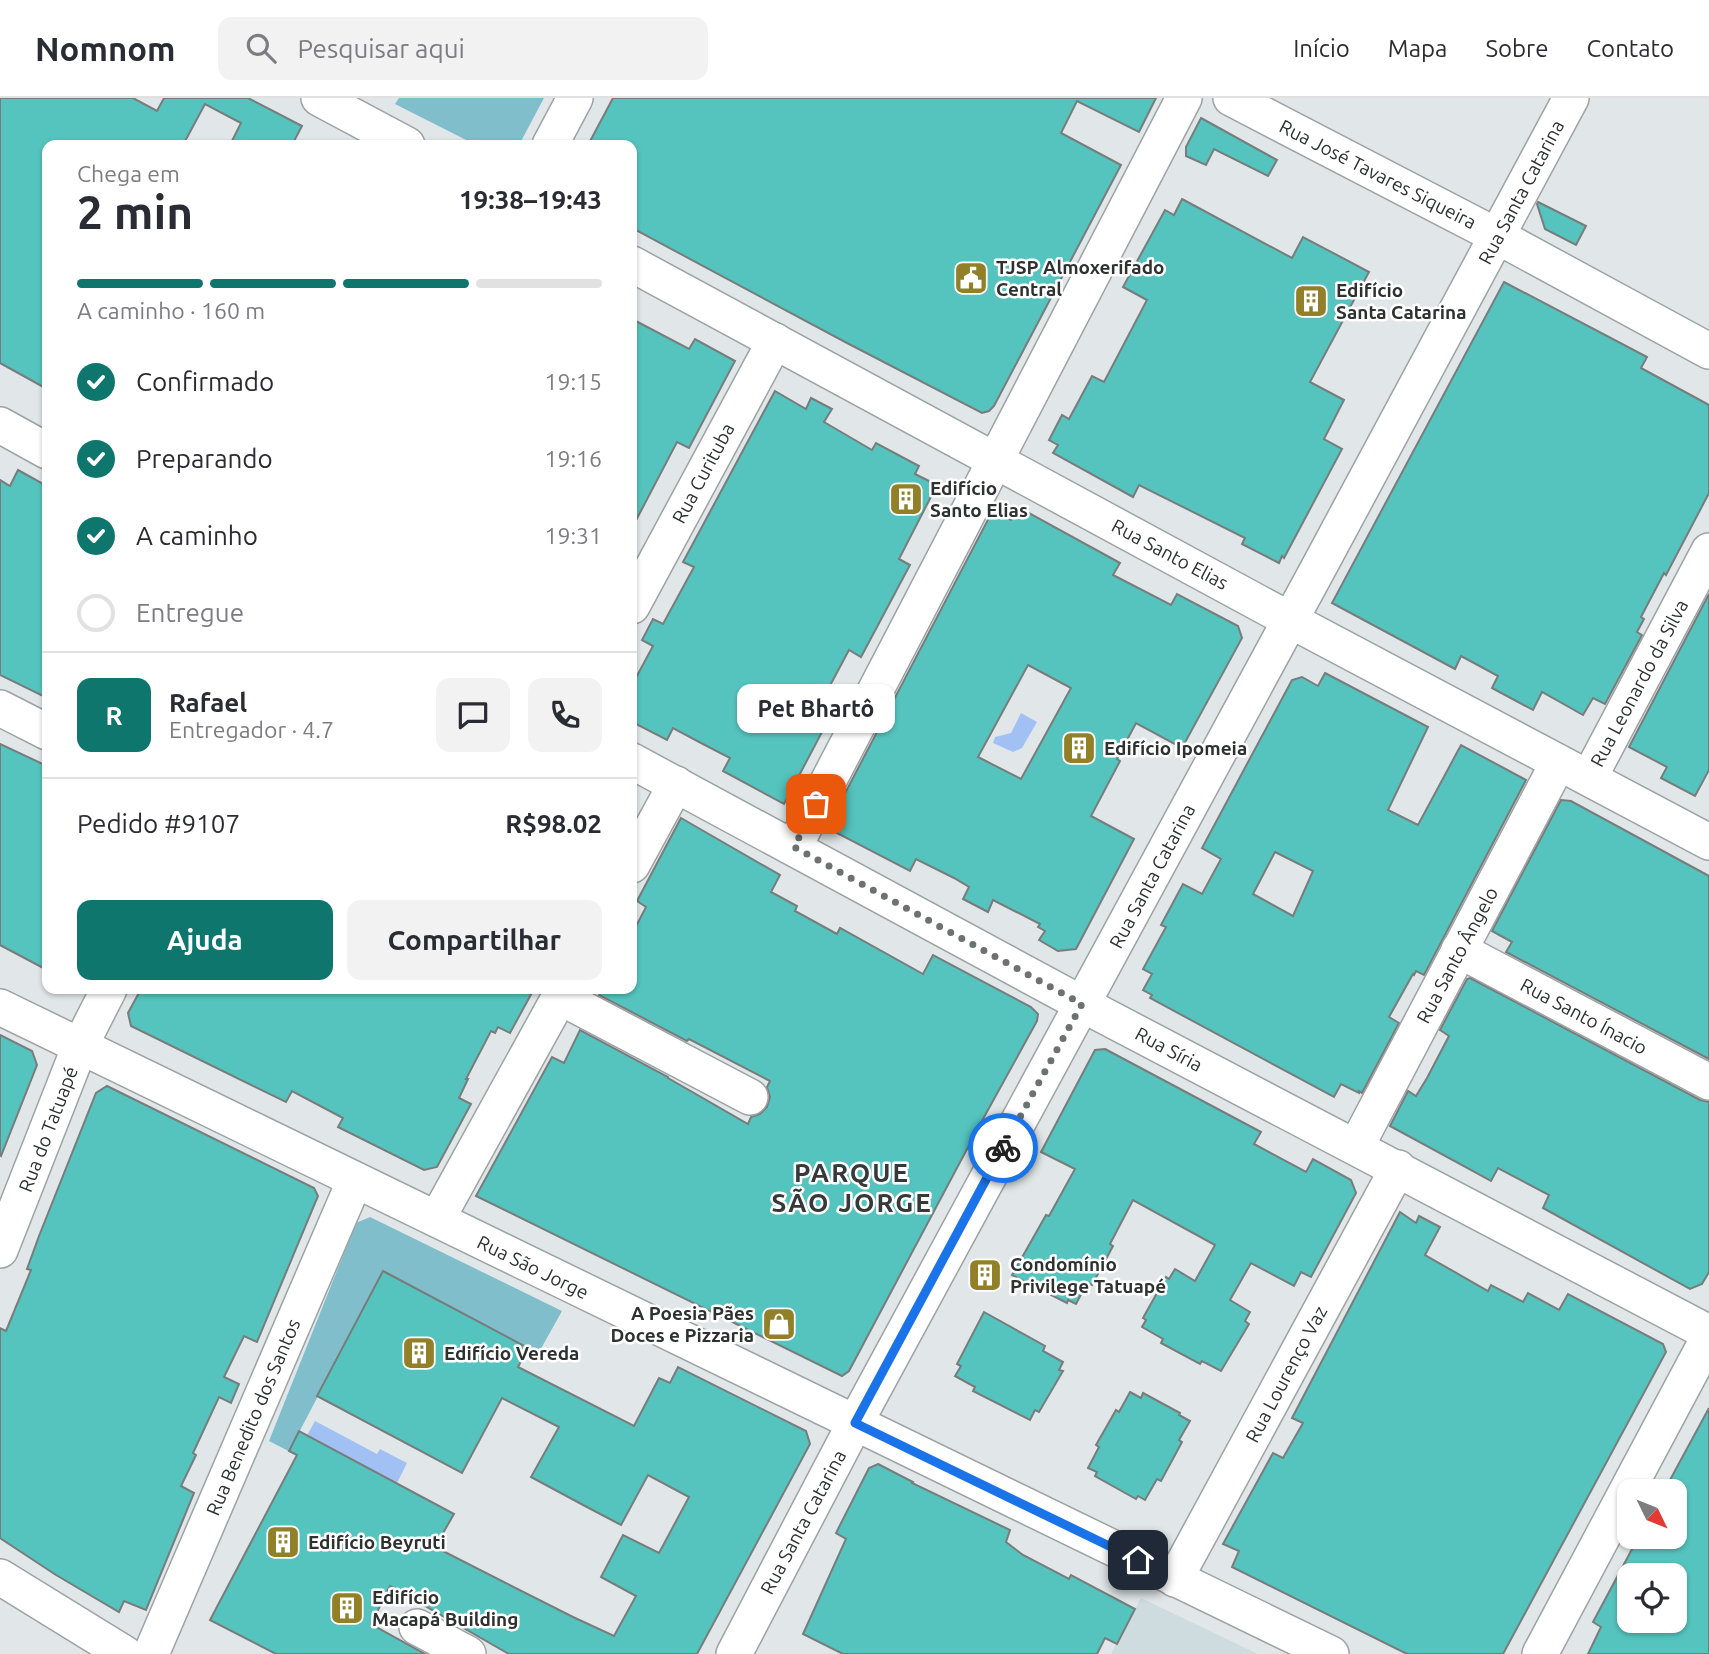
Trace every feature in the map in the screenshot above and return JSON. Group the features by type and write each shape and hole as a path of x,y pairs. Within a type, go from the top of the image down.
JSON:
{"street":[{"path":"319,98 398,140"},
{"path":"553,140 575,98"},
{"path":"794,847 1184,98"},
{"name":"Rua José Tavares Siqueira","path":"1231,98 1497,236 1709,351"},
{"name":"Rua Santa Catarina","path":"734,1654 855,1423 1571,98"},
{"name":"Rua Santo Elias","path":"637,267 1290,620 1709,842"},
{"name":"Rua Curituba","path":"637,597 775,341"},
{"path":"0,425 42,448"},
{"name":"Rua Leonardo da Silva","path":"1589,778 1709,551"},
{"path":"0,708 42,729"},
{"name":"Rua Santo Ângelo","path":"1356,1147 1558,763"},
{"name":"Rua Síria","path":"637,764 1082,1004 1398,1168 1709,1335"},
{"path":"637,856 676,784"},
{"name":"Rua Santo Ínacio","path":"1459,950 1709,1082"},
{"name":"Rua do Tatuapé","path":"0,1250 80,1046 106,994"},
{"path":"437,1219 561,994"},
{"path":"564,994 750,1097"},
{"name":"Rua São Jorge","path":"0,1007 1331,1654"},
{"name":"Rua Lourenço Vaz","path":"1175,1579 1398,1168"},
{"name":"Rua Benedito dos Santos","path":"151,1654 355,1180"},
{"path":"1540,1654 1709,1335"},
{"path":"0,1577 125,1654"},
{"path":"417,1627 468,1654"}],"shaded area":[{"path":"399,98 544,98 522,140 466,140 395,104"},
{"path":"1021,713 1037,722 1022,748 1013,752 993,743 995,737 1011,733"},
{"path":"370,1217 562,1311 538,1354 383,1272 294,1442 366,1491 269,1441 356,1223"},
{"path":"315,1421 377,1454 380,1449 407,1463 397,1483 344,1455 304,1441"},
{"path":"1141,1598 1258,1654 1111,1654"}],"building":[{"path":"0,98 133,98 157,111 164,98 248,98 302,126 295,140 232,140 241,123 205,104 186,140 42,140 42,386 0,363"},
{"path":"613,98 1156,98 1139,132 1077,101 1061,133 1121,165 994,406 982,413 637,231 637,140 591,140"},
{"path":"1201,118 1277,160 1268,176 1214,149 1206,165 1186,156 1186,147"},
{"path":"1182,199 1292,258 1303,237 1369,272 1310,382 1344,400 1324,439 1342,449 1279,563 1242,544 1245,538 1139,485 1133,497 1053,453 1058,445 1049,440 1062,415 1069,419 1092,376 1104,382 1147,300 1123,287 1165,210 1174,215"},
{"path":"1538,202 1586,226 1576,245 1545,229"},
{"path":"1504,282 1647,357 1641,368 1709,405 1709,493 1641,617 1644,619 1637,632 1642,635 1605,704 1593,698 1583,715 1542,692 1533,710 1492,688 1498,676 1461,656 1455,669 1332,603"},
{"path":"637,322 689,349 695,339 735,361 689,448 677,442 637,518"},
{"path":"775,391 806,409 811,398 832,409 824,422 872,450 876,443 919,466 915,474 937,485 899,559 910,565 861,657 849,650 818,708 831,715 784,804 723,771 730,758 673,728 667,740 637,725 637,676 653,646 642,640 653,619 663,624 694,567 683,562"},
{"path":"18,470 42,483 42,696 0,675 0,480 10,486"},
{"path":"1018,507 1120,563 1113,575 1171,605 1177,594 1238,626 1242,638 1182,748 1136,723 1117,759 1120,761 1091,816 1134,839 1076,949 1058,951 1039,940 1045,931 1038,927 1040,924 993,900 988,912 963,899 969,887 954,878 916,859 910,871 835,832 830,822 993,510 1011,520","holes":["1028,665 1071,688 1021,779 978,757"]},
{"path":"1709,594 1709,770 1695,796 1661,778 1667,767 1629,747"},
{"path":"1325,673 1428,727 1388,810 1418,825 1461,745 1526,780 1424,975 1416,971 1413,974 1389,1017 1399,1023 1362,1093 1341,1084 1334,1097 1150,998 1152,995 1143,990 1152,974 1143,969 1166,927 1161,925 1183,884 1202,894 1221,859 1202,848 1292,680 1302,677 1318,686","holes":["1275,852 1313,871 1293,916 1253,894"]},
{"path":"0,744 42,764 42,967 0,945"},
{"path":"1561,800 1571,801 1709,876 1709,1059 1506,952 1512,942 1492,931"},
{"path":"681,818 780,875 771,892 797,906 795,911 837,934 840,928 923,974 933,955 1031,1007 1038,1014 1037,1021 849,1371 842,1376 476,1196 552,1057 564,1063 580,1030 748,1124 751,1117 760,1114 767,1107 770,1097 767,1087 770,1081 599,995 637,994 637,924 646,907 637,901"},
{"path":"1470,978 1700,1100 1709,1102 1709,1272 1702,1284 1690,1289 1543,1208 1549,1195 1498,1168 1491,1181 1390,1126 1408,1091 1416,1096 1427,1078 1449,1036 1440,1030"},
{"path":"138,994 531,994 510,1033 498,1027 495,1033 491,1031 459,1098 471,1104 437,1167 424,1170 338,1127 343,1118 292,1091 286,1102 131,1026 128,1013"},
{"path":"0,1035 32,1051 37,1065 1,1156 0,1155"},
{"path":"1105,1049 1261,1132 1254,1144 1306,1172 1313,1159 1351,1180 1356,1193 1311,1277 1301,1272 1294,1286 1251,1263 1230,1300 1250,1312 1245,1321 1249,1324 1221,1371 1202,1361 1200,1364 1161,1343 1163,1339 1142,1327 1146,1320 1143,1318 1166,1277 1169,1279 1175,1269 1195,1281 1215,1245 1133,1200 1092,1285 1087,1283 1076,1304 1068,1300 1067,1303 1012,1275 1075,1169 1041,1152 1095,1050"},
{"path":"107,1086 314,1188 318,1196 257,1342 244,1336 224,1377 239,1384 231,1403 219,1397 193,1453 196,1455 181,1486 194,1493 146,1610 124,1601 119,1612 0,1538 0,1328 6,1331 31,1270 27,1269 39,1236 96,1093"},
{"path":"1400,1212 1416,1223 1419,1216 1440,1227 1425,1255 1488,1291 1491,1285 1523,1302 1528,1293 1559,1310 1568,1294 1663,1344 1666,1352 1503,1654 1407,1654 1232,1567 1239,1551 1223,1544 1273,1453 1283,1458 1303,1423 1292,1418"},
{"path":"383,1271 528,1348 518,1367 634,1426 659,1378 670,1383 678,1367 806,1431 810,1444 697,1654 509,1654 390,1586 371,1624 425,1654 276,1654 210,1620 297,1455 289,1451 299,1431 454,1514 435,1547 614,1636 636,1596 601,1577 623,1535 659,1553 689,1497 648,1475 621,1525 585,1506 531,1477 559,1427 502,1398 462,1473 317,1396"},
{"path":"984,1312 1045,1346 1043,1351 1063,1362 1059,1370 1063,1371 1039,1412 1035,1410 1030,1420 973,1391 975,1387 955,1376 961,1366 957,1364"},
{"path":"1130,1392 1141,1398 1143,1393 1190,1421 1161,1481 1157,1479 1145,1500 1138,1496 1136,1499 1095,1476 1097,1472 1088,1468 1099,1447 1096,1445"},
{"path":"1709,1408 1709,1654 1588,1654 1601,1627 1593,1622 1617,1577 1617,1633 1687,1633 1687,1563 1625,1563 1632,1549 1687,1549 1687,1479 1671,1479"},
{"path":"878,1464 1010,1530 1006,1542 1023,1555 1069,1579 1071,1575 1135,1609 1117,1644 1105,1638 1097,1654 843,1654 803,1634 846,1539 836,1533 869,1468"}],"way so far":[{"path":"816,804 794,847 1082,1004 1003,1148"}],"place":[{"name":"TJSP Almoxerifado Central","path":"971,278"},
{"name":"Edifício Santa Catarina","path":"1311,301"},
{"name":"Edifício Santo Elias","path":"906,499"},
{"name":"Edifício Ipomeia","path":"1079,748"},
{"name":"Pet Bhartô","path":"816,804"},
{"name":"Condomínio Privilege Tatuapé","path":"985,1275"},
{"name":"A Poesia Pães Doces e Pizzaria","path":"779,1324"},
{"name":"Edifício Vereda","path":"419,1353"},
{"name":"Edifício Beyruti","path":"283,1542"},
{"name":"Edifício Macapá Building","path":"347,1608"}],"district":[{"name":"PARQUE SÃO JORGE","path":"852,1187"}],"route":[{"path":"1003,1148 855,1423 1138,1560"}]}
